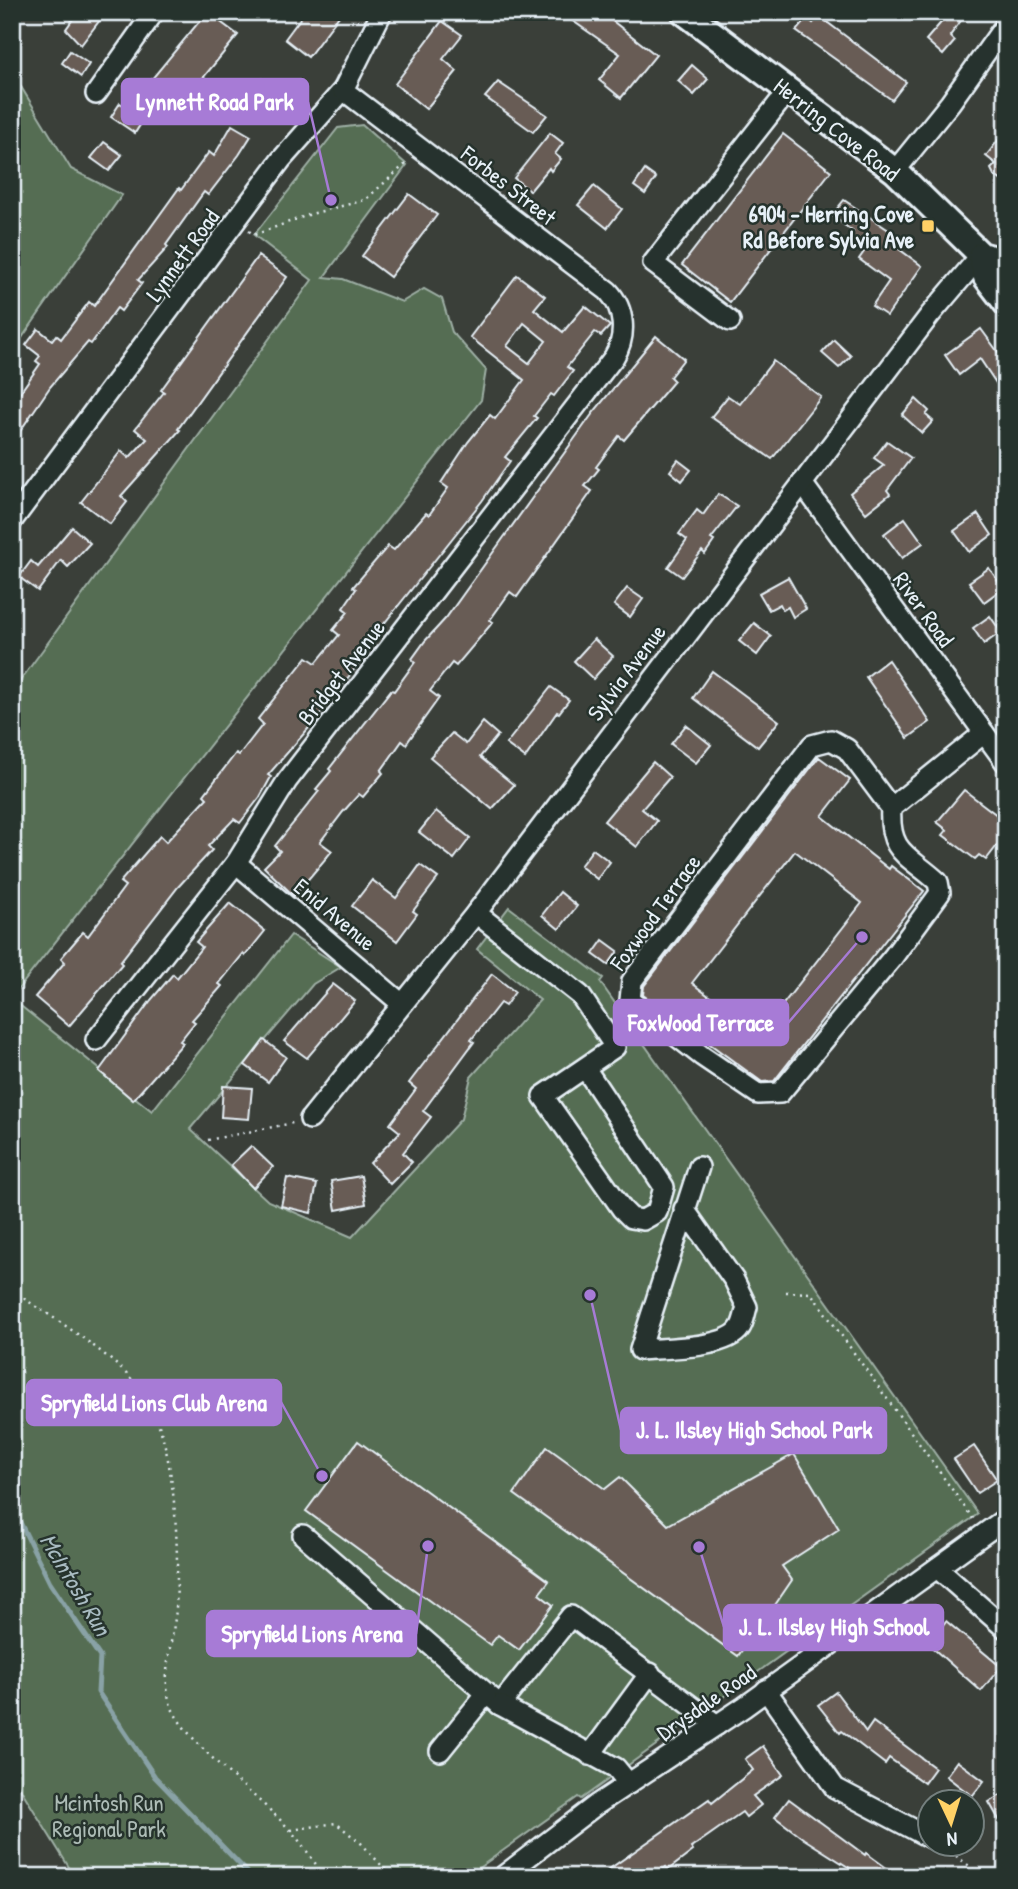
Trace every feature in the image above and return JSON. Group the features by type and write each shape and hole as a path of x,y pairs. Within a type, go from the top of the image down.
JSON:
{"main road":[{"name":"Herring Cove Road","path":"684,12 895,171 981,255 1003,261 1006,265"},
{"name":"Herring Cove Road","path":"981,255 986,277 1006,303"}],"street":[{"path":"96,94 154,12"},
{"name":"Lynnett Road","path":"12,522 281,160 342,90 382,12"},
{"path":"895,171 950,103 1006,24"},
{"name":"Forbes Street","path":"342,90 608,291 620,310 622,334"},
{"path":"730,321 653,263 788,90"},
{"name":"Sylvia Avenue","path":"310,1119 476,913 930,315 981,255"},
{"name":"Bridget Avenue","path":"96,1040 236,863 287,781 614,357 622,334"},
{"name":"River Road","path":"802,483 1006,764"},
{"path":"891,808 984,733"},
{"name":"Foxwood Terrace","path":"831,740 847,749 891,808 893,842 938,882 940,893 788,1088 774,1096 758,1094 635,1007 629,994 632,981 812,745 831,740"},
{"name":"Enid Avenue","path":"236,863 402,1004"},
{"path":"476,913 580,995 615,1048 584,1068 543,1096 622,1209 631,1217 643,1220 656,1212 664,1186 584,1068"},
{"path":"684,1209 734,1280 747,1307 740,1329 730,1338 704,1345 640,1350 684,1209 699,1167"},
{"name":"Drysdale Road","path":"502,1877 1006,1518"},
{"path":"303,1535 493,1700 616,1768 629,1784"},
{"path":"937,1568 1006,1629"},
{"path":"440,1751 493,1700 571,1616 716,1725"},
{"path":"590,1755 650,1673"},
{"path":"766,1690 835,1788 916,1830"}],"path":[{"path":"237,220 254,236 311,215 365,200 406,164 420,147"},
{"path":"208,1140 310,1119"},
{"path":"12,1291 124,1371 145,1395 156,1414 171,1479 178,1573 167,1689 172,1709 201,1744 291,1830 325,1877"},
{"path":"786,1292 811,1293 985,1533"},
{"path":"291,1830 336,1823 362,1844 392,1877"},
{"path":"958,1857 984,1877"}],"green space":[{"path":"12,72 71,169 122,195 12,352"},
{"path":"362,125 407,165 324,277 343,279 402,302 424,289 442,299 452,332 486,370 481,400 12,997 12,692 312,280 254,235 338,128"},
{"name":"Mcintosh Run Regional Park","path":"509,907 603,978 600,982 978,1514 581,1799 578,1797 466,1877 75,1877 12,1775 12,999 152,1111 291,935 341,967 313,984 190,1129 268,1201 352,1237 461,1119 471,1077 540,1000 477,949"}],"building":[{"path":"78,12 106,12 81,45 66,29"},
{"path":"207,12 238,35 194,89 188,84 165,112 154,103 135,133 111,117 120,103 128,108"},
{"path":"305,12 342,12 308,57 285,39"},
{"path":"560,12 601,12 656,55 621,98 599,80 620,54"},
{"path":"950,12 967,12 950,36 955,41 943,55 926,40"},
{"path":"819,16 906,82 892,100 796,31 807,18 813,23"},
{"path":"442,21 462,35 443,59 457,71 426,109 395,84"},
{"path":"70,51 89,64 81,77 62,63"},
{"path":"692,65 708,79 694,95 678,81"},
{"path":"262,79 279,92 261,115 244,102"},
{"path":"498,82 547,115 533,132 485,97"},
{"path":"232,125 251,136 239,155 208,195 204,192 166,245 168,247 138,280 142,283 121,311 117,308 91,344 88,342 50,387 12,443 12,389 19,394 40,364 36,361 40,356 26,345 38,329 52,340 56,335 61,339 89,302 94,306 179,188 181,190 209,152 214,156"},
{"path":"1006,130 1006,184 994,175 991,169 996,164 986,156"},
{"path":"550,133 563,143 555,154 561,159 551,171 549,168 530,191 514,178"},
{"path":"783,134 831,171 730,302 682,265"},
{"path":"104,142 122,155 109,171 91,158"},
{"path":"645,170 656,178 645,194 634,186"},
{"path":"594,186 622,209 607,228 578,205"},
{"path":"409,194 437,215 390,277 362,256"},
{"path":"844,200 905,241 899,249 922,266 887,316 872,306 889,281 859,259 866,249 850,236 853,232 832,215"},
{"path":"258,256 287,277 178,429 180,430 121,496 127,502 110,524 81,502 121,451 129,458 147,439 135,429 164,392 161,390"},
{"path":"517,275 545,296 534,309 563,332 585,306 610,326 601,336 595,332 567,367 573,371 554,396 551,394 534,416 537,418 505,457 510,461 482,501 383,625 372,646 314,722 268,775 271,777 260,797 240,823 234,819 208,846 212,850 178,887 120,962 122,964 69,1026 35,997 65,962 61,958 83,932 88,936 125,886 120,882 160,836 166,842 207,798 204,795 236,753 239,755 263,724 258,719 307,657 316,663 339,635 333,630 348,612 343,608 356,589 353,587 388,546 394,550 426,513 429,515 448,488 441,483 468,442 490,415 495,419 524,380 470,337","holes":["524,323 546,341 529,363 507,346"]},
{"path":"981,329 1006,363 1006,398 980,359 959,375 945,355"},
{"path":"656,336 684,359 670,377 674,381 624,440 619,436 596,467 599,469 585,486 592,491 517,597 510,592 490,620 493,622 456,666 452,663 430,691 439,698 406,744 402,741 381,771 383,773 363,797 359,794 320,842 332,851 294,896 264,867 280,851 275,846 319,791 316,789 331,771 329,769 391,690 394,691 415,662 412,659 446,618 593,413"},
{"path":"834,340 851,356 839,368 822,353"},
{"path":"773,361 821,397 772,459 711,417 728,396 740,404"},
{"path":"916,399 929,411 926,415 933,421 922,433 902,415"},
{"path":"887,441 911,458 887,490 890,494 866,513 850,493 884,465 874,458"},
{"path":"678,460 691,470 682,481 670,471"},
{"path":"718,494 737,506 711,539 714,541 705,554 702,551 682,577 668,567 687,540 679,534 697,510 703,515"},
{"path":"978,514 992,535 969,552 954,531"},
{"path":"905,518 923,543 902,558 884,534"},
{"path":"72,527 90,543 68,567 61,560 38,591 19,577 31,561 38,567"},
{"path":"989,568 1003,588 984,602 969,582"},
{"path":"788,577 806,609 793,617 788,607 783,610 780,604 769,610 759,593"},
{"path":"627,588 643,599 630,617 614,605"},
{"path":"990,616 1001,632 984,644 973,628"},
{"path":"754,623 771,636 757,655 739,641"},
{"path":"594,639 613,656 593,679 574,661"},
{"path":"888,660 930,722 908,738 866,677"},
{"path":"712,671 779,721 758,747 693,698"},
{"path":"551,687 569,700 559,713 557,712 525,758 506,744"},
{"path":"483,722 498,735 480,757 514,785 492,809 430,757 452,733 466,744"},
{"path":"686,725 711,745 696,763 671,744"},
{"path":"819,757 850,780 822,816 889,869 891,866 924,891 774,1081 762,1082 643,995 644,986","holes":["795,851 862,903 759,1035 692,983"]},
{"path":"653,762 670,777 642,809 657,821 637,847 604,821"},
{"path":"964,790 1006,822 1006,834 986,860 979,855 975,859 943,835 947,830 937,822"},
{"path":"436,811 470,838 454,859 419,832"},
{"path":"593,849 610,862 597,879 580,866"},
{"path":"420,865 438,878 413,911 417,914 397,941 352,906 372,880 396,898"},
{"path":"560,892 577,906 559,929 542,915"},
{"path":"230,903 265,931 245,956 243,954 219,984 222,986 192,1020 195,1022 180,1041 183,1043 133,1100 99,1071 151,1000 173,974 177,978 202,947 196,942"},
{"path":"603,940 618,951 608,965 593,954"},
{"path":"492,974 515,992 505,1006 500,1003 471,1040 474,1042 423,1111 431,1117 403,1153 412,1162 390,1184 370,1163 400,1132 390,1124 416,1089 409,1083"},
{"path":"333,984 355,1001 307,1058 284,1041"},
{"path":"264,1040 286,1057 268,1082 245,1065"},
{"path":"223,1086 252,1088 249,1119 221,1117"},
{"path":"251,1146 273,1167 253,1188 231,1165"},
{"path":"361,1176 366,1204 336,1210 331,1181"},
{"path":"287,1178 317,1184 311,1213 281,1206"},
{"path":"358,1441 549,1581 539,1594 553,1605 519,1650 498,1635 490,1645 306,1511"},
{"path":"974,1446 997,1480 977,1493 954,1459"},
{"path":"547,1447 605,1489 620,1477 668,1525 794,1454 839,1529 782,1566 792,1580 775,1605 781,1619 750,1638 738,1656 514,1494"},
{"path":"946,1621 1001,1667 981,1691 927,1643"},
{"path":"836,1692 866,1732 873,1722 935,1768 924,1783 889,1758 885,1764 842,1731 840,1733 818,1705"},
{"path":"763,1746 783,1775 753,1796 761,1805 746,1817 742,1812 691,1848 693,1851 668,1870 666,1867 653,1877 598,1877 709,1799 712,1803 753,1770 745,1759"},
{"path":"957,1761 984,1781 979,1787 960,1787 946,1776"},
{"path":"1006,1792 1006,1832 989,1802"},
{"path":"789,1799 899,1877 864,1877 804,1839 775,1817"}],"waterway":[{"name":"McIntosh Run","path":"12,1506 50,1583 100,1657 98,1692 155,1777 252,1877"}],"place":[{"name":"Lynnett Road Park","path":"331,200"},
{"name":"6904 - Herring Cove Rd Before Sylvia Ave","path":"928,226"},
{"name":"FoxWood Terrace","path":"862,937"},
{"name":"J. L. Ilsley High School Park","path":"590,1295"},
{"name":"Spryfield Lions Club Arena","path":"322,1476"},
{"name":"Spryfield Lions Arena","path":"428,1546"},
{"name":"J. L. Ilsley High School","path":"699,1547"}]}
